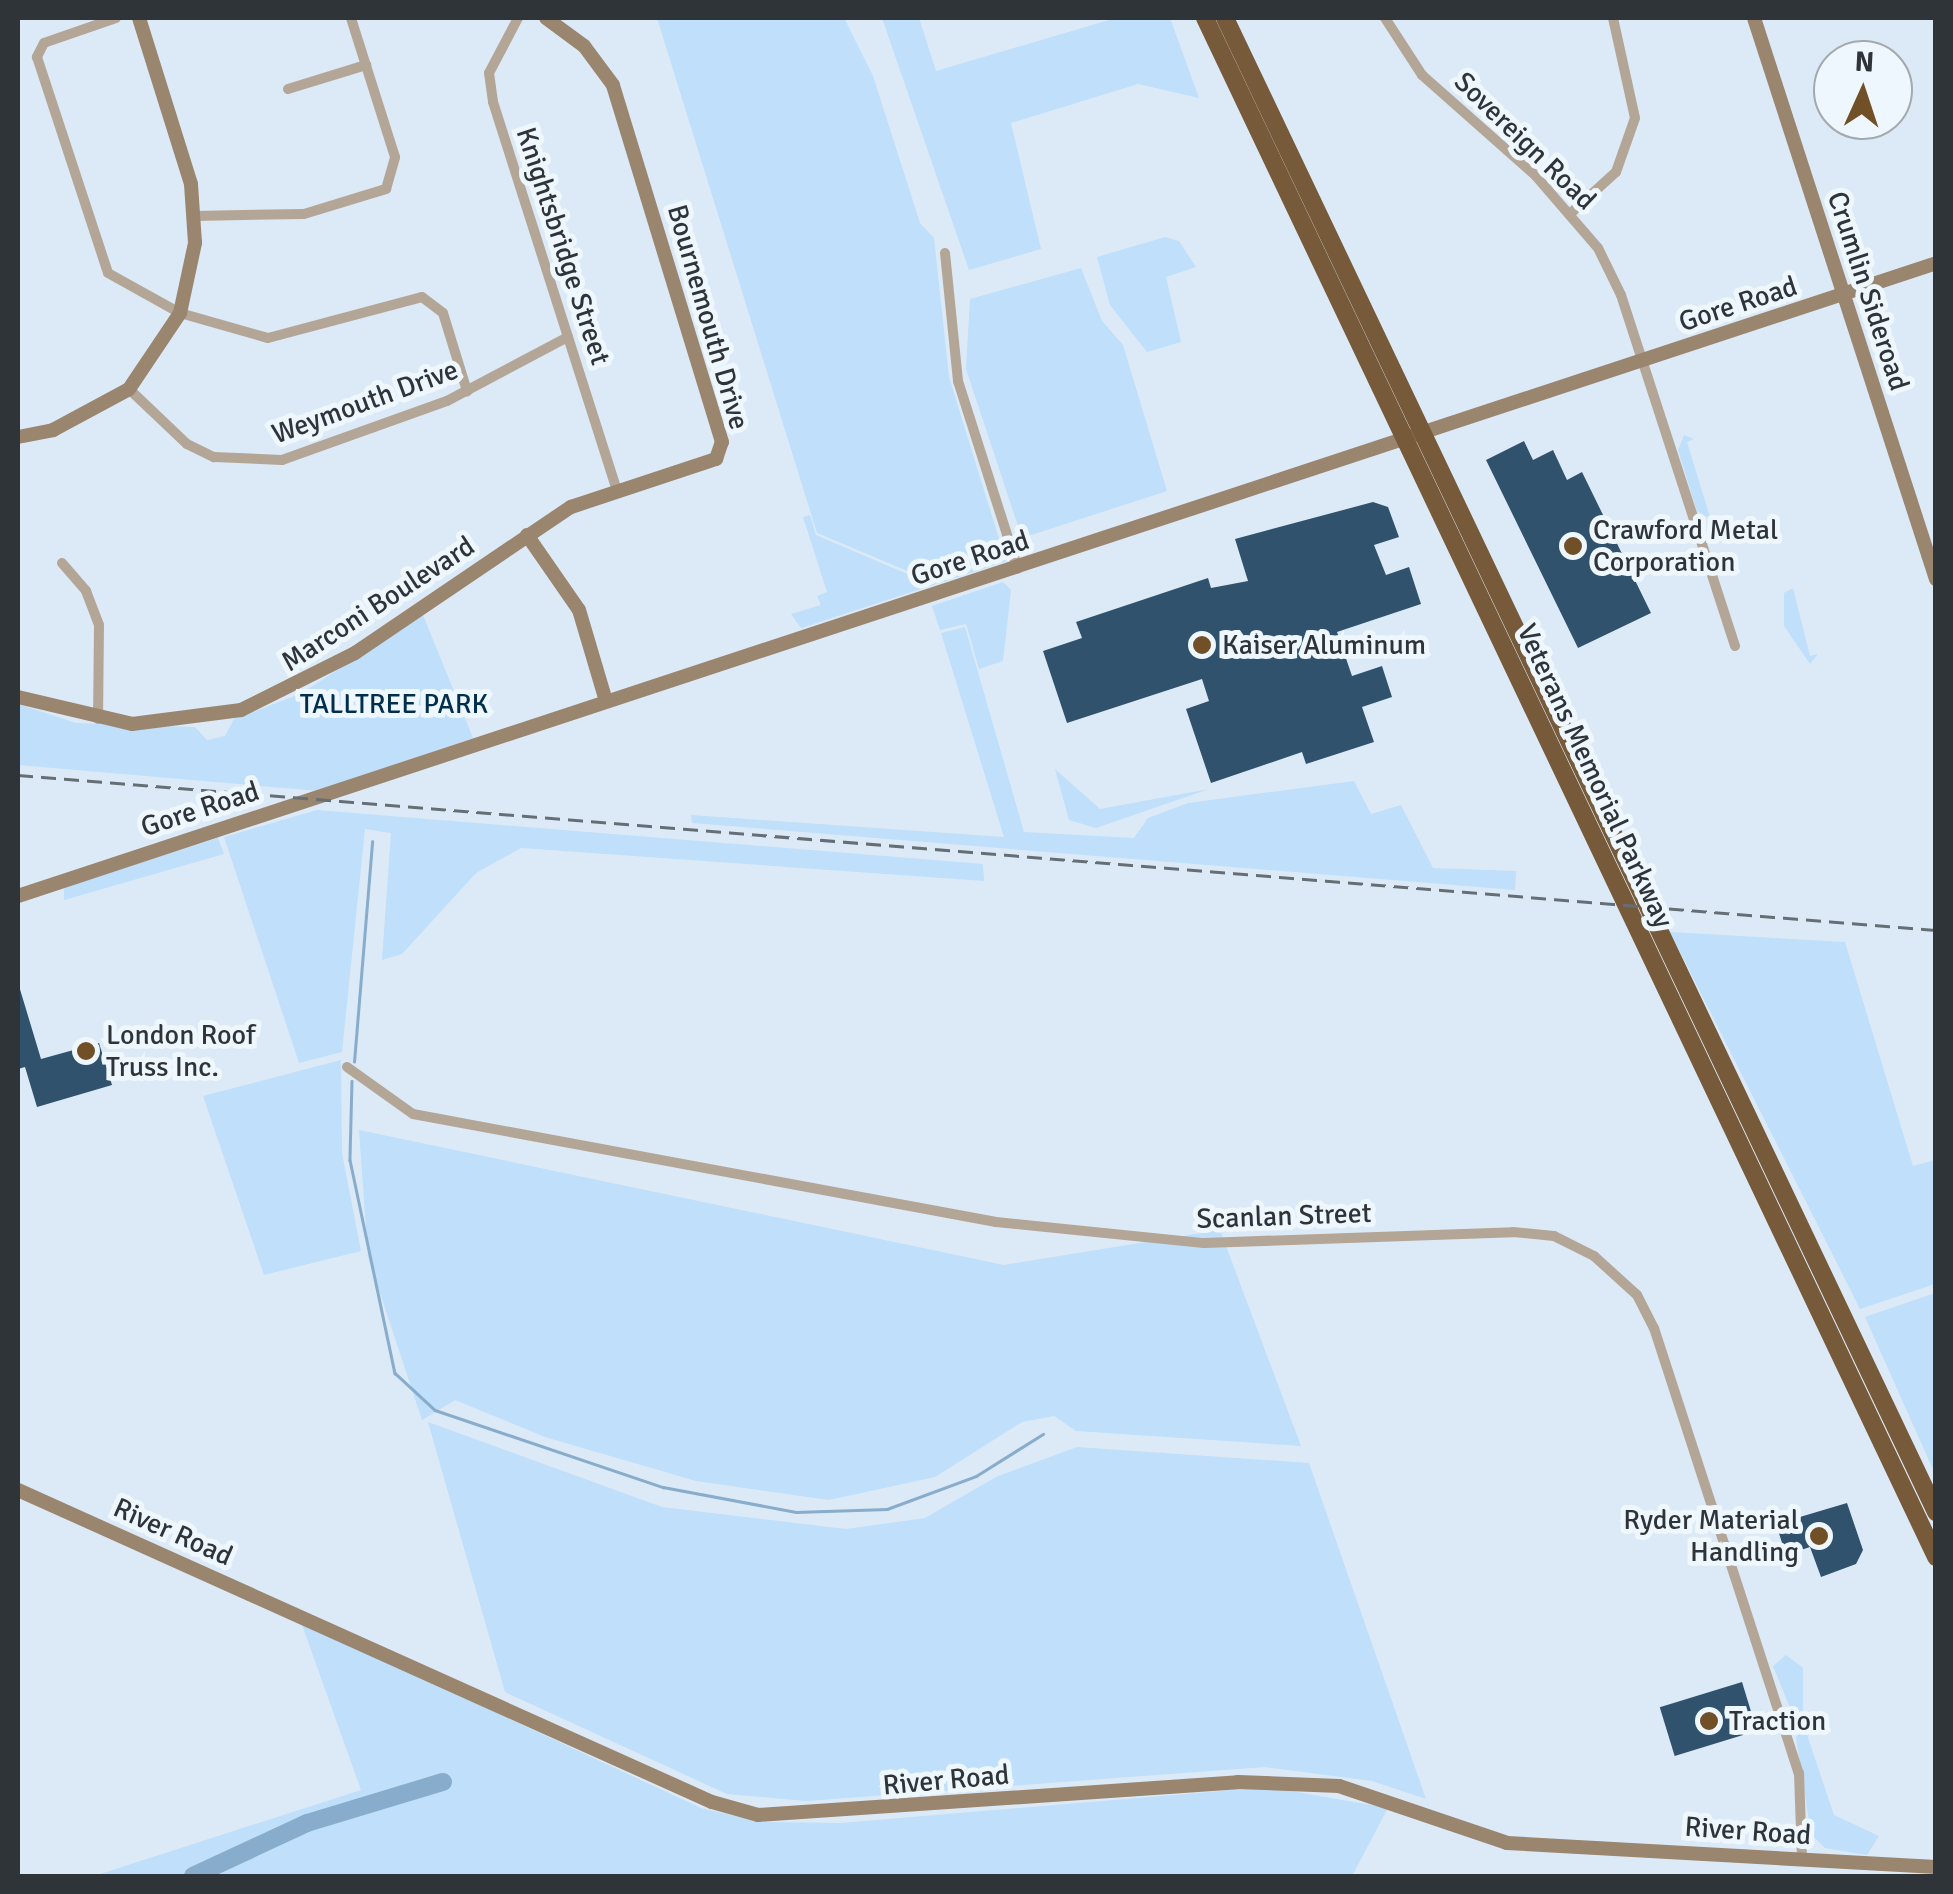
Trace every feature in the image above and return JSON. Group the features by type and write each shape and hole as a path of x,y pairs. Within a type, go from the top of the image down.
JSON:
{"highway":[{"name":"Veterans Memorial Parkway","path":"1205,18 1414,436 1936,1512"},
{"name":"Veterans Memorial Parkway","path":"1226,18 1414,436 1936,1558"}],"street":[{"path":"116,18 44,42 39,74 96,255 130,288 180,312 268,338 422,297 444,313 467,390"},
{"path":"18,437 53,430 130,389 180,312 195,216 139,18"},
{"path":"195,216 304,214 386,189 395,158 351,18"},
{"name":"Knightsbridge Street","path":"518,18 488,74 617,491"},
{"name":"Bournemouth Drive","path":"528,536 571,507 700,467 716,459 722,442 613,85 594,55 546,18"},
{"name":"Sovereign Road","path":"1385,18 1422,75 1572,212 1621,295 1736,646"},
{"path":"1572,212 1616,172 1635,118 1614,18"},
{"name":"Crumlin Sideroad","path":"1754,18 1936,580"},
{"path":"288,89 366,65"},
{"path":"945,254 958,381 1018,570"},
{"name":"Gore Road","path":"18,896 606,701 1018,570 1936,263"},
{"name":"Weymouth Drive","path":"130,389 187,444 243,462 282,460 467,390 568,337"},
{"path":"528,536 579,610 606,701"},
{"name":"Marconi Boulevard","path":"18,698 98,719 186,722 290,692 528,536"},
{"path":"62,563 99,625 98,719"},
{"name":"Scanlan Street","path":"347,1067 413,1114 996,1222 1204,1243 1513,1232 1577,1247 1636,1295 1654,1328 1799,1773 1802,1859"},
{"name":"River Road","path":"18,1490 663,1780 758,1815 1238,1782 1339,1786 1506,1843 1936,1867"}],"green space":[{"path":"657,18 844,18 873,76 920,223 934,238 949,377 1001,545 912,573 817,533"},
{"path":"882,18 919,18 936,71 1116,18 1170,18 1199,98 1138,84 1011,123 1041,249 969,270"},
{"path":"1165,237 1179,241 1196,267 1166,277 1181,342 1147,352 1110,305 1097,257"},
{"path":"1081,268 1102,321 1123,345 1167,491 1022,538 966,369 970,299"},
{"path":"1684,435 1694,439 1687,442 1710,517 1723,518 1712,520 1697,511 1678,450"},
{"path":"810,515 816,535 912,576 1006,546 1007,561 801,628 791,614 821,605 817,596 827,592 803,517"},
{"path":"1003,582 1011,590 1003,661 979,669 966,624 940,630 932,606"},
{"path":"1793,588 1810,656 1818,654 1810,664 1784,626 1784,593"},
{"name":"TALLTREE PARK","path":"423,615 473,738 319,791 18,765 18,704 76,723 195,727 207,740 225,736 234,719 300,694"},
{"path":"965,627 1024,832 1134,838 1148,818 1188,803 1354,781 1371,814 1401,805 1433,868 1516,871 1515,890 692,823 691,815 1004,837 941,633"},
{"path":"1055,769 1100,809 1209,789 1096,828 1069,820"},
{"path":"317,810 983,864 984,881 521,848 476,873 402,954 382,960 391,833 365,829 342,1052 299,1063 224,837"},
{"path":"218,838 224,854 64,900 64,887"},
{"path":"1670,932 1845,942 1913,1166 1935,1160 1935,1284 1860,1309"},
{"path":"341,1060 342,1153 361,1251 264,1275 203,1096"},
{"path":"359,1130 1004,1265 1220,1230 1301,1446 1076,1431 1054,1416 1022,1422 935,1477 829,1500 696,1481 545,1437 455,1400 422,1420 368,1257"},
{"path":"1936,1293 1935,1474 1865,1317"},
{"path":"428,1422 662,1507 846,1529 925,1518 996,1477 1077,1447 1309,1463 1426,1799 1372,1781 1265,1767 806,1801 727,1794 505,1692"},
{"path":"301,1622 701,1808 761,1822 841,1823 1269,1787 1388,1808 1352,1876 94,1876 361,1790"},
{"path":"1786,1655 1803,1668 1803,1713 1795,1720 1773,1666"},
{"path":"1805,1729 1834,1815 1879,1836 1867,1855 1825,1848 1811,1834 1796,1737"}],"building":[{"name":"Crawford Metal Corporation","path":"1524,441 1533,460 1553,450 1567,480 1582,472 1651,613 1578,648 1486,460"},
{"name":"Kaiser Aluminum","path":"1373,502 1388,507 1399,537 1374,545 1386,575 1409,567 1421,604 1337,632 1352,676 1382,666 1392,697 1362,707 1374,742 1306,764 1302,752 1211,783 1186,709 1209,701 1202,679 1067,723 1043,651 1082,638 1076,622 1208,578 1211,588 1248,581 1235,539"},
{"name":"London Roof Truss Inc.","path":"19,986 41,1059 99,1043 112,1085 37,1107 25,1067 18,1069"},
{"name":"Ryder Material Handling","path":"1847,1503 1863,1550 1856,1564 1821,1577 1810,1547 1786,1555 1776,1524"},
{"name":"Traction","path":"1742,1682 1757,1731 1675,1756 1660,1707"}],"waterway":[{"path":"354,1062 372,842"},
{"path":"352,1081 350,1160 395,1373 435,1410 663,1487 796,1512 887,1509 976,1476 1043,1434"},
{"path":"193,1876 307,1823 443,1782"}],"railway":[{"path":"18,775 1936,930"}],"place":[{"name":"Crawford Metal Corporation","path":"1573,546"},
{"name":"Kaiser Aluminum","path":"1202,645"},
{"name":"London Roof Truss Inc.","path":"86,1051"},
{"name":"Ryder Material Handling","path":"1819,1536"},
{"name":"Traction","path":"1709,1721"}]}
